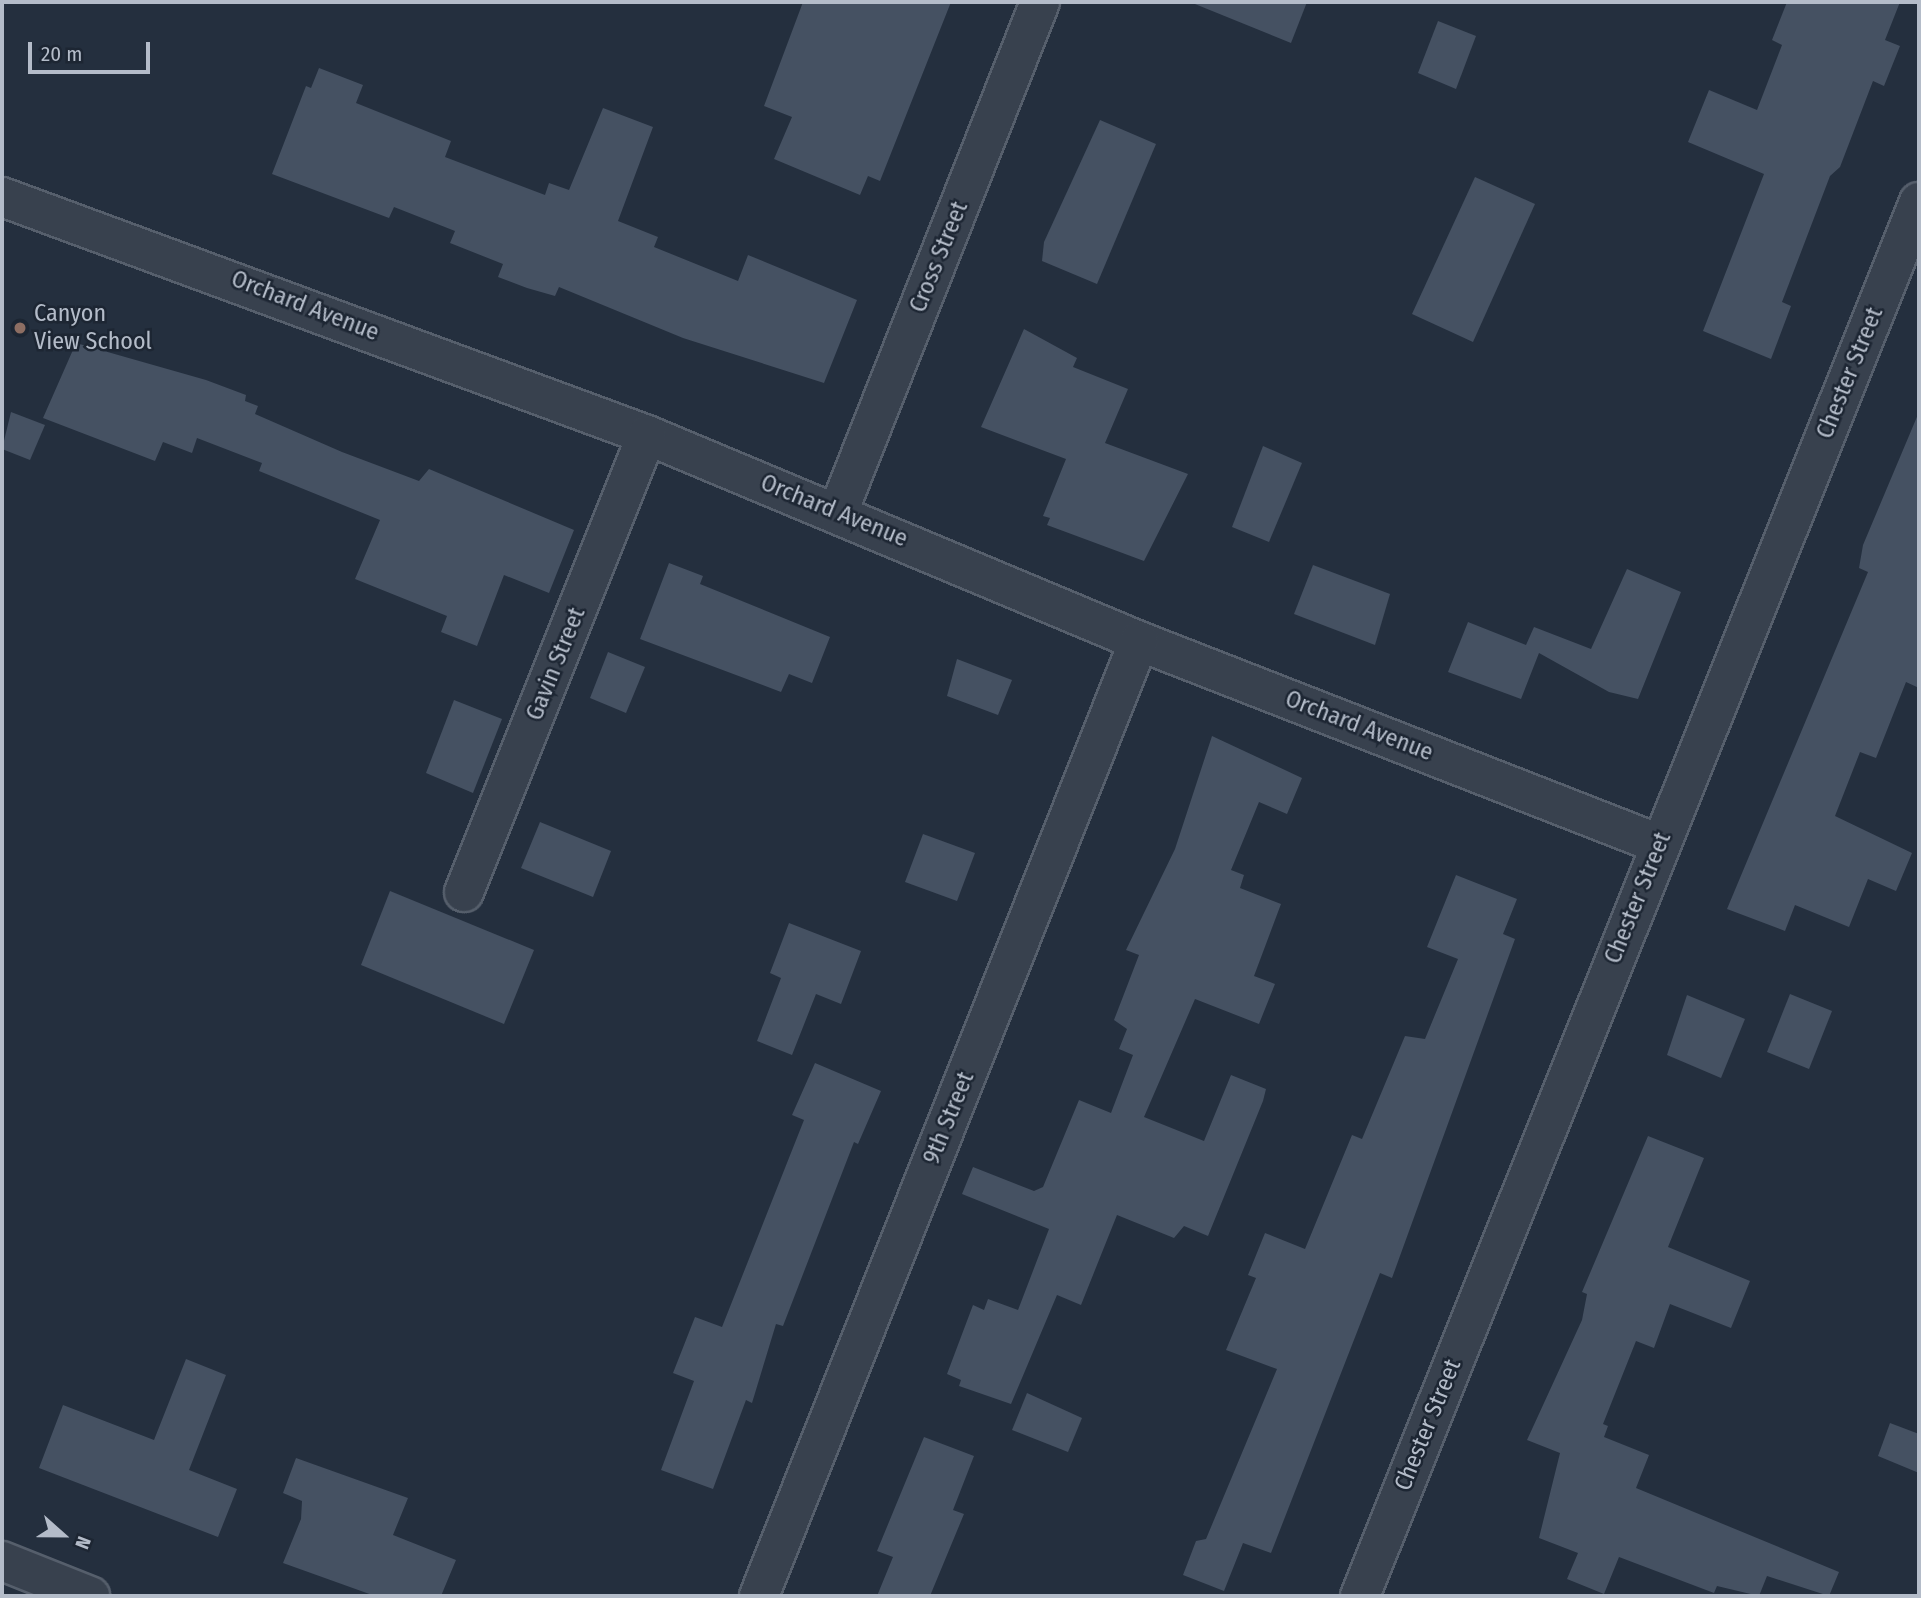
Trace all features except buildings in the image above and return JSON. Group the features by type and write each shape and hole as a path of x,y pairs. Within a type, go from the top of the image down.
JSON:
{"street":[{"name":"Cross Street","path":"838,512 1040,2"},
{"name":"Orchard Avenue","path":"2,197 647,435 838,512 1139,641 1659,844"},
{"name":"Chester Street","path":"1360,1596 1659,844 1919,202"},
{"name":"Gavin Street","path":"464,892 647,435"},
{"name":"9th Street","path":"759,1596 1139,641"},
{"path":"2,1561 69,1592"}],"place":[{"name":"Canyon View School","path":"20,328"}]}
